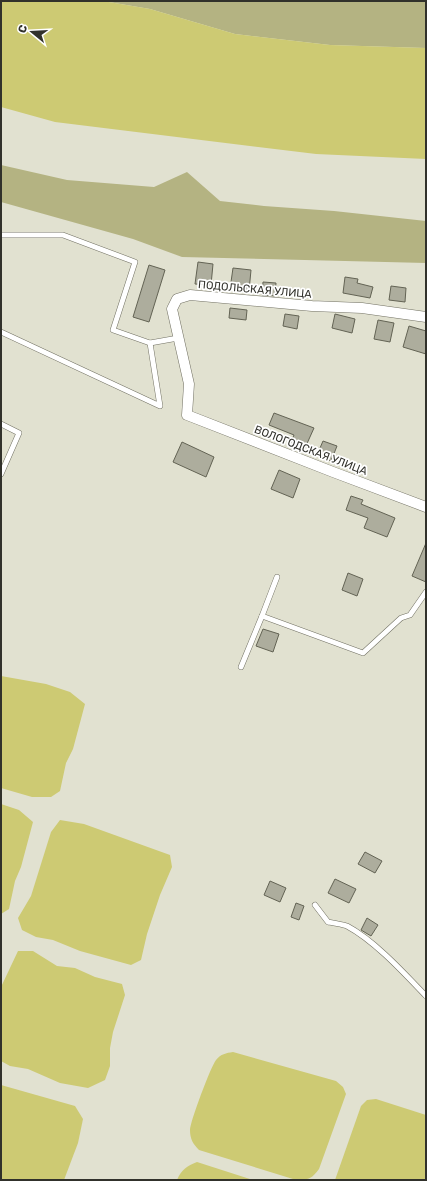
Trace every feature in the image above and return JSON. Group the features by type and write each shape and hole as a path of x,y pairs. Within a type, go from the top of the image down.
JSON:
{"street":[{"name":"ПОДОЛЬСКАЯ УЛИЦА","path":"187,415 189,384 172,309 177,299 190,295 312,306 362,308 426,317"},
{"name":"ВОЛОГОДСКАЯ УЛИЦА","path":"187,415 426,507"}],"lane":[{"path":"1,235 63,235 134,262 113,330 150,343 178,338"},
{"path":"1,332 160,406 150,343"},
{"path":"1,424 19,433 1,474"},
{"path":"241,666 277,577"},
{"path":"262,616 363,653 401,618 410,615 426,592"},
{"path":"315,905 328,922 345,925 368,940 426,996"}],"shaded area":[{"path":"1,1 103,1 150,9 235,34 330,45 426,48 426,159 316,154 55,122 1,107"},
{"path":"103,1 426,1 426,48 330,45 235,34 150,9"},
{"path":"1,165 67,180 154,187 187,172 220,201 426,221 426,263 182,257 133,239 1,202"},
{"path":"1,676 46,684 70,692 85,704 73,749 66,763 60,791 51,797 32,797 1,788"},
{"path":"1,804 19,810 33,822 21,867 15,881 9,909 1,914"},
{"path":"60,820 84,824 170,855 172,867 160,895 147,934 141,960 131,965 80,951 53,940 36,937 22,930 18,918 31,896 51,832"},
{"path":"18,951 33,951 57,966 75,968 95,977 122,984 125,995 113,1032 110,1048 110,1066 105,1080 88,1088 60,1083 28,1069 10,1066 1,1061 1,987"},
{"path":"233,1052 336,1081 343,1087 346,1094 319,1169 311,1178 293,1179 199,1150 191,1139 191,1125 213,1064 220,1056"},
{"path":"1,1085 75,1106 83,1119 78,1143 64,1180 1,1180"},
{"path":"376,1099 426,1115 426,1180 335,1180 361,1106 367,1100"},
{"path":"197,1162 253,1180 177,1180 185,1169"}],"building":[{"path":"198,262 213,264 211,285 195,284"},
{"path":"149,265 165,270 149,322 133,317"},
{"path":"233,268 251,270 249,291 230,289"},
{"path":"345,277 358,279 357,283 373,287 370,298 343,293"},
{"path":"263,282 276,283 275,296 262,295"},
{"path":"391,286 406,288 405,302 389,300"},
{"path":"230,308 247,310 246,320 229,318"},
{"path":"285,314 299,316 297,329 283,326"},
{"path":"335,314 355,319 352,333 332,328"},
{"path":"378,320 394,323 390,342 374,339"},
{"path":"409,326 426,331 426,354 403,347"},
{"path":"274,413 314,428 305,448 291,442 294,435 269,425"},
{"path":"323,441 337,446 331,461 317,455"},
{"path":"182,442 214,457 206,477 173,462"},
{"path":"279,470 300,479 293,498 271,489"},
{"path":"351,496 363,500 361,504 395,518 387,537 364,528 368,518 346,510"},
{"path":"426,543 426,582 412,576"},
{"path":"348,573 363,579 357,596 342,590"},
{"path":"263,629 279,634 273,652 256,646"},
{"path":"365,852 382,861 375,873 358,864"},
{"path":"335,879 356,889 349,903 328,893"},
{"path":"270,881 286,888 280,902 264,895"},
{"path":"296,903 304,906 299,920 291,917"},
{"path":"367,918 378,925 371,936 361,930"}]}
